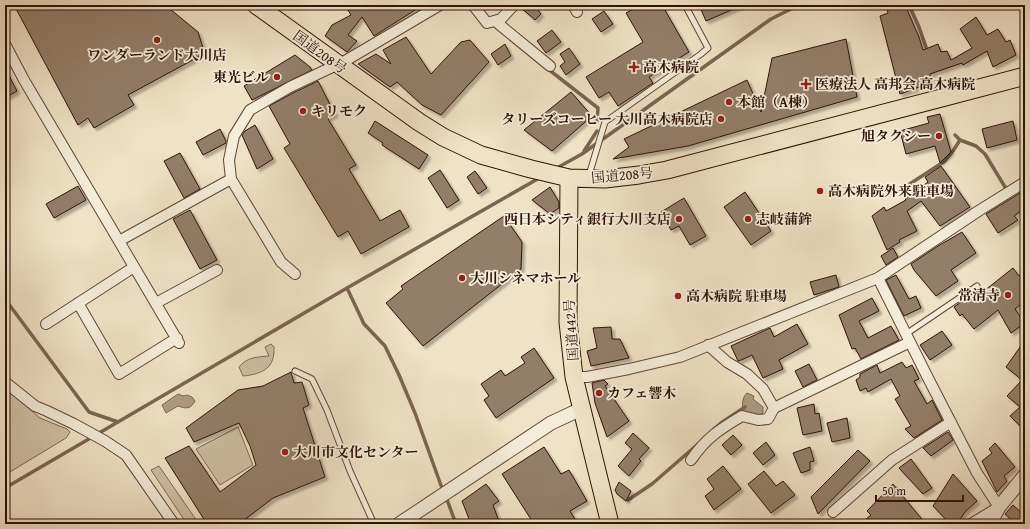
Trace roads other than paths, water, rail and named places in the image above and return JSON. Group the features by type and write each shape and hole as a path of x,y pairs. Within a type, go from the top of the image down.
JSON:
{"highway":[{"name":"国道208号","path":"256,5 337,65 419,122 444,137 481,155 566,177 605,179 667,170 1025,76"},
{"name":"国道442号","path":"566,177 568,322 574,377 610,524"}],"street":[{"path":"295,274 281,262 231,179 228,160 234,136 250,110 290,87 337,65 440,5"},
{"path":"473,5 487,23 501,19 514,5"},
{"path":"495,21 550,66"},
{"path":"5,44 24,80 178,341 119,374 78,303"},
{"path":"119,241 231,179"},
{"path":"574,377 587,377 630,369 680,357 878,278 953,227 1025,182"},
{"path":"46,324 134,266"},
{"path":"156,303 217,270"},
{"path":"878,278 977,473 999,507"},
{"path":"691,460 700,446 721,429 742,416 758,420 768,419 774,408 908,338"},
{"path":"708,345 727,362 747,374 763,389 774,408"},
{"path":"5,382 35,406 47,410 74,424 105,441 126,455 174,524"},
{"path":"399,524 551,423 581,409"},
{"path":"833,512 892,460 952,422"},
{"path":"990,524 999,507 1025,475"},
{"path":"971,524 999,507"}],"lane":[{"path":"588,178 605,122 708,48 685,5"},
{"path":"908,338 977,286"},
{"path":"295,371 312,379 327,410 350,471 374,524"}],"waterway":[{"path":"555,169 582,154 771,19 799,5"},
{"path":"909,5 926,47"},
{"path":"548,69 598,108 597,121"},
{"path":"584,151 597,131"},
{"path":"955,135 960,140"},
{"path":"902,189 945,161 960,140 976,146 985,154 1005,187"},
{"path":"5,488 347,288 541,177"},
{"path":"347,288 364,324 385,346 399,375 415,413 443,491"},
{"path":"5,299 89,412 118,422"},
{"path":"714,429 745,407"},
{"path":"628,500 652,484 698,444"},
{"path":"446,497 456,524"}],"place":[{"name":"ワンダーランド大川店","path":"157,40"},
{"name":"高木病院","path":"634,67"},
{"name":"東光ビル","path":"277,77"},
{"name":"医療法人 高邦会 高木病院","path":"806,84"},
{"name":"本館（A棟）","path":"729,102"},
{"name":"キリモク","path":"303,111"},
{"name":"タリーズコーヒー 大川高木病院店","path":"721,119"},
{"name":"旭タクシー","path":"939,136"},
{"name":"高木病院外来駐車場","path":"820,191"},
{"name":"西日本シティ銀行大川支店","path":"679,219"},
{"name":"志岐蒲鉾","path":"748,219"},
{"name":"大川シネマホール","path":"462,278"},
{"name":"常清寺","path":"1008,295"},
{"name":"高木病院 駐車場","path":"678,296"},
{"name":"カフェ響木","path":"599,393"},
{"name":"大川市文化センター","path":"285,452"}]}
